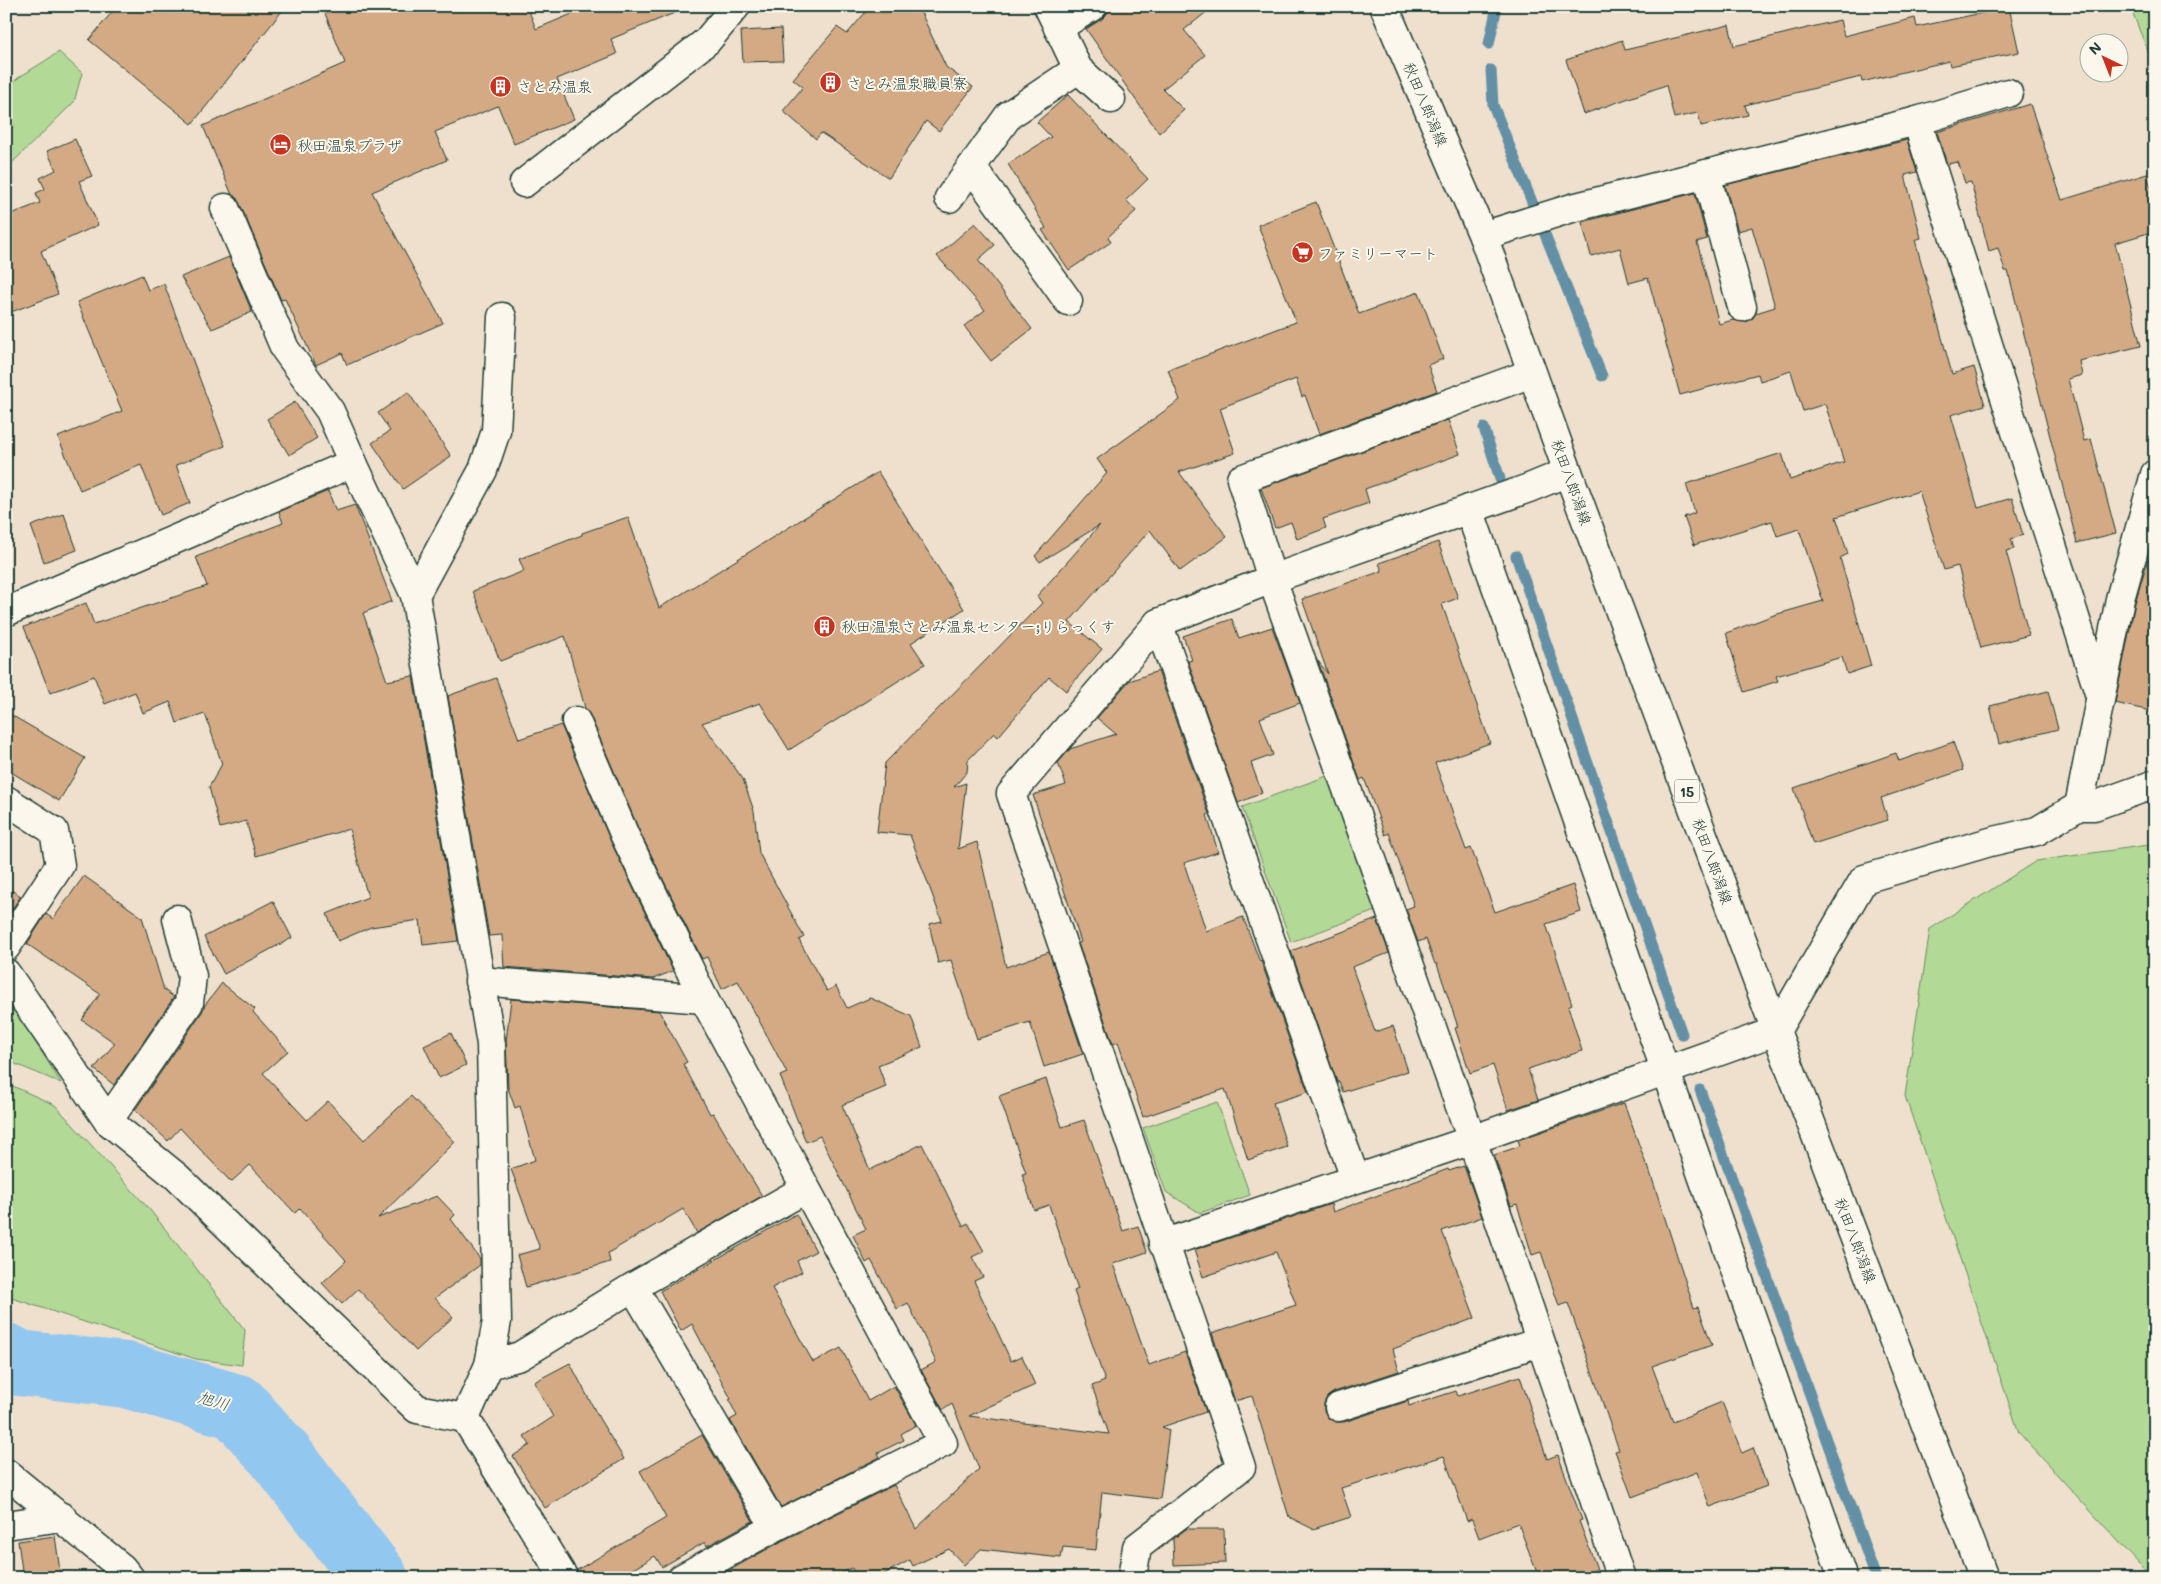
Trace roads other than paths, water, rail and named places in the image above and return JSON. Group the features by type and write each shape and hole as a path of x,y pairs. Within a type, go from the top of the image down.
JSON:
{"street":[{"path":"524,183 707,41 736,6"},
{"path":"1093,6 1053,17 1078,69 1111,99"},
{"name":"秋田八郎潟線","path":"1384,6 1483,236 1568,472 1776,1031 1984,1578"},
{"path":"949,198 1009,115 1078,69"},
{"path":"1483,236 1552,213 1917,121 2008,93"},
{"path":"1917,121 2100,696"},
{"path":"972,167 1068,301"},
{"path":"1706,174 1742,307"},
{"path":"224,208 286,349 330,411 415,595 490,1044 496,1321 489,1365 465,1418"},
{"path":"415,595 483,470 496,431 502,317"},
{"path":"1532,373 1241,478 1272,579 1472,1140 1621,1578"},
{"path":"6,612 353,463"},
{"path":"1132,1578 1138,1547 1241,1467 1163,1244 1011,794 1158,624 1272,579 1568,472"},
{"path":"2079,806 2120,599 2155,474"},
{"path":"1470,509 1843,1578"},
{"path":"1158,624 1354,1178"},
{"path":"576,721 625,836 704,999 943,1443 776,1527 682,1578"},
{"path":"1163,1244 1354,1178 1472,1140 1776,1031 1864,879 1990,842 2038,831 2079,806 2094,806 2155,784"},
{"path":"6,800 54,831 60,866 6,947"},
{"path":"108,1121 189,1004 192,976 177,919"},
{"path":"6,973 108,1121 177,1177 417,1408 465,1418 564,1578"},
{"path":"479,981 704,999"},
{"path":"489,1365 520,1356 633,1287 805,1189"},
{"path":"633,1287 776,1527"},
{"path":"1339,1407 1540,1342"},
{"path":"6,1473 62,1517 122,1568 130,1578"},
{"path":"6,1525 62,1517"}],"waterway":[{"path":"1489,44 1497,6"},
{"path":"1491,70 1493,105 1602,376"},
{"path":"1484,428 1500,479"},
{"path":"1516,556 1682,1034"},
{"path":"1700,1090 1876,1578"},
{"name":"旭川","path":"6,1356 19,1363 126,1375 237,1407 279,1454 375,1578"}],"place":[{"name":"さとみ温泉職員寮","path":"831,83"},
{"name":"さとみ温泉","path":"501,86"},
{"name":"秋田温泉プラザ","path":"281,145"},
{"name":"ファミリーマート","path":"1302,253"},
{"name":"秋田温泉さとみ温泉センター;りらっくす","path":"825,626"}]}
